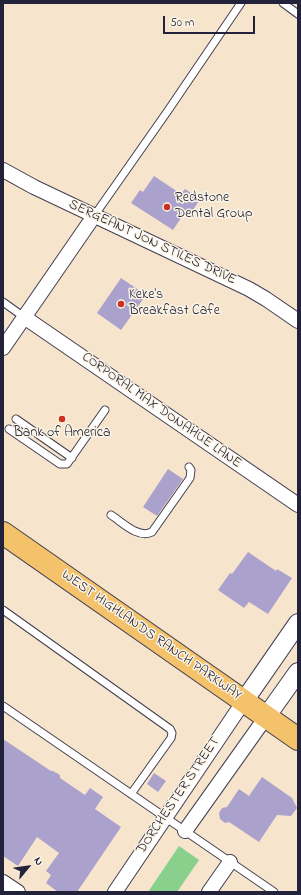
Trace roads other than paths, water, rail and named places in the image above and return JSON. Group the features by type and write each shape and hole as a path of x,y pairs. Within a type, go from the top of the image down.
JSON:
{"main road":[{"name":"WEST HIGHLANDS RANCH PARKWAY","path":"3,532 298,739"}],"street":[{"name":"SERGEANT JON STILES DRIVE","path":"3,170 34,187 249,289 262,296 298,321"},
{"path":"3,348 94,216"},
{"name":"CORPORAL MAX DONAHUE LANE","path":"24,316 298,505"},
{"path":"244,701 298,623"},
{"path":"266,717 298,672"},
{"name":"DORCHESTER STREET","path":"114,892 244,701"},
{"name":"DORCHESTER STREET","path":"185,831 266,717"},
{"path":"209,892 230,862"}],"lane":[{"path":"94,216 241,3"},
{"path":"283,3 298,14"},
{"path":"3,302 24,316"},
{"path":"9,429 60,464 67,464 105,410"},
{"path":"16,419 72,458"},
{"path":"111,515 138,533 143,535 152,532 190,478 191,470 188,467"},
{"path":"3,610 170,729 172,733 171,738 131,794"},
{"path":"3,706 274,892"}],"place":[{"name":"Redstone Dental Group","path":"167,207"},
{"name":"Keke's Breakfast Cafe","path":"121,304"},
{"name":"Bank of America","path":"62,419"}]}
